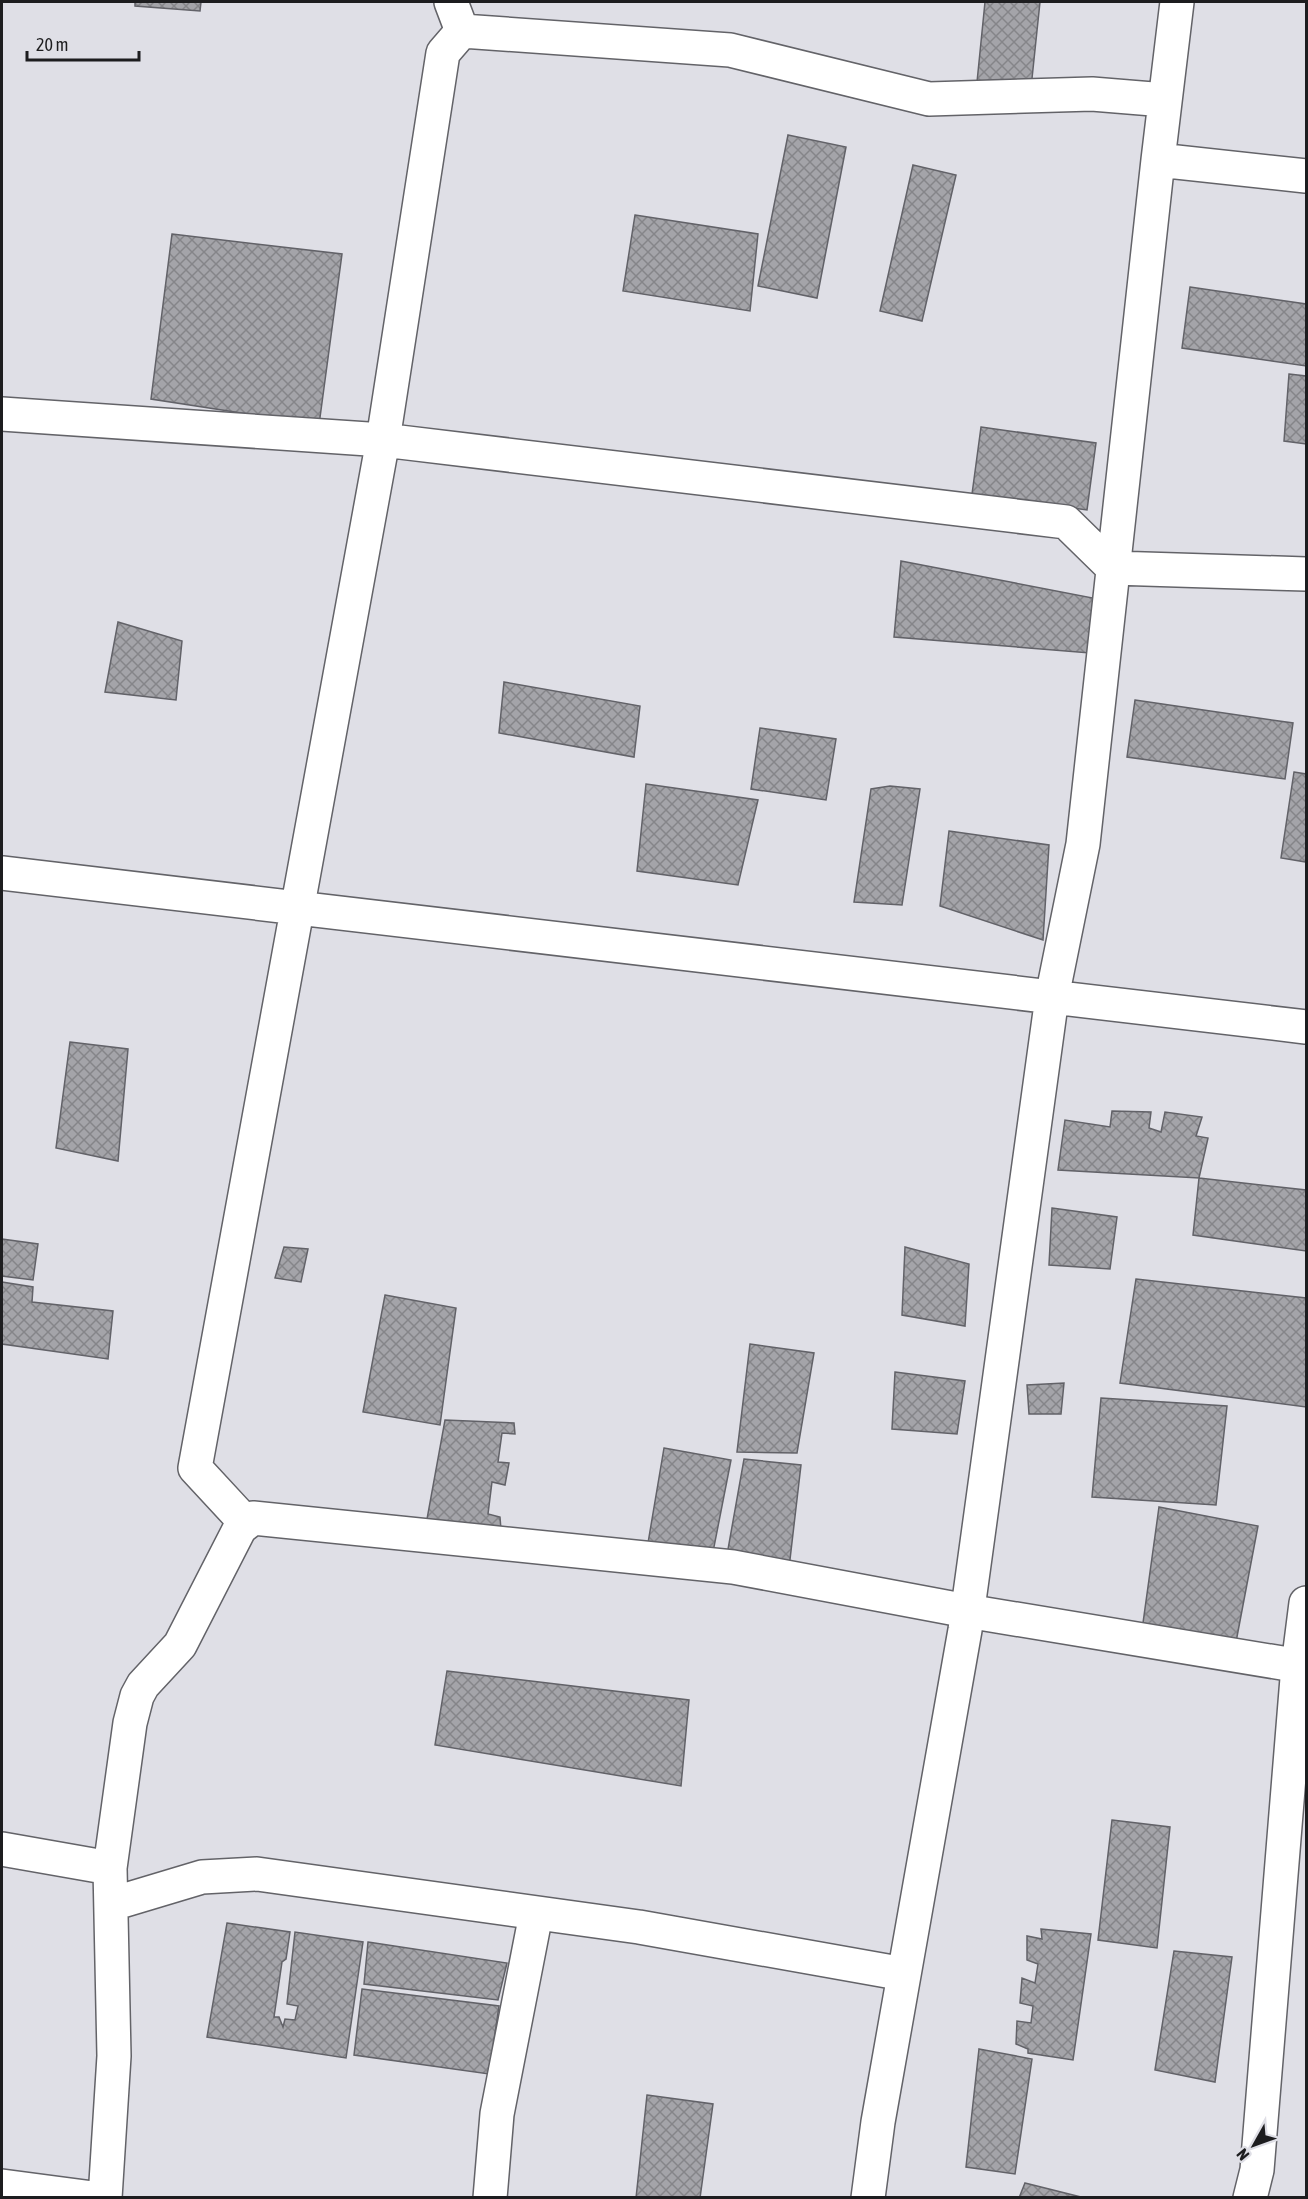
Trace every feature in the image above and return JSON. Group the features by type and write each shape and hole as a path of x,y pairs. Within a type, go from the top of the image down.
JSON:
{"street":[{"path":"868,2198 878,2122 965,1630 1052,997 1083,844 1177,2"},
{"path":"245,1522 195,1468 383,440 442,53 457,16 730,50 929,99 1092,94 1165,100"},
{"path":"1158,160 1306,176"},
{"path":"2,414 383,440 1066,522 1113,568 1306,574"},
{"path":"2,873 1306,1027"},
{"path":"105,2198 114,2056 110,1868 130,1723 137,1696 143,1685 180,1645 240,1528 253,1518 733,1567 967,1611 1302,1667"},
{"path":"1250,2198 1258,2159 1306,1603"},
{"path":"2,1849 110,1868"},
{"path":"112,1904 202,1877 257,1874 639,1927 904,1974"},
{"path":"490,2198 497,2114 536,1914"},
{"path":"2,2186 93,2198"}],"building":[{"path":"135,2 201,2 200,11 135,6"},
{"path":"985,2 1040,2 1031,88 977,82"},
{"path":"788,135 846,147 817,298 758,286"},
{"path":"913,165 956,175 922,321 880,311"},
{"path":"635,215 758,234 750,311 623,291"},
{"path":"172,234 342,254 319,425 151,399"},
{"path":"1190,287 1306,304 1306,366 1182,348"},
{"path":"1289,374 1306,376 1306,444 1284,441"},
{"path":"981,427 1096,443 1087,510 972,494"},
{"path":"901,561 1098,599 1090,653 894,637"},
{"path":"118,622 182,641 176,700 105,692"},
{"path":"504,682 640,706 634,757 499,733"},
{"path":"1135,700 1293,723 1285,779 1127,757"},
{"path":"760,728 836,739 826,800 751,789"},
{"path":"1294,772 1306,774 1306,862 1281,858"},
{"path":"646,784 758,800 738,885 637,871"},
{"path":"890,786 920,789 902,905 854,902 871,789"},
{"path":"949,831 1049,845 1043,940 940,906"},
{"path":"70,1042 128,1049 118,1161 56,1148"},
{"path":"1112,1111 1151,1112 1149,1128 1161,1132 1165,1112 1202,1117 1196,1136 1208,1138 1199,1178 1058,1170 1065,1120 1110,1127"},
{"path":"1199,1178 1306,1190 1306,1251 1193,1235"},
{"path":"1052,1208 1117,1217 1110,1269 1049,1265"},
{"path":"2,1239 38,1244 33,1280 2,1276"},
{"path":"284,1247 308,1249 301,1282 275,1278"},
{"path":"905,1247 969,1264 965,1326 902,1315"},
{"path":"1136,1279 1306,1298 1306,1407 1120,1383"},
{"path":"2,1282 33,1287 32,1302 113,1311 108,1359 2,1344"},
{"path":"385,1295 456,1308 440,1425 363,1412"},
{"path":"750,1344 814,1353 797,1453 737,1452"},
{"path":"895,1372 965,1381 957,1434 892,1429"},
{"path":"1064,1383 1061,1414 1029,1414 1027,1385"},
{"path":"1101,1398 1227,1406 1216,1505 1092,1497"},
{"path":"445,1420 514,1423 515,1434 502,1433 498,1462 509,1463 505,1485 492,1482 488,1514 500,1517 501,1530 427,1519"},
{"path":"664,1448 731,1460 713,1552 648,1543"},
{"path":"744,1459 801,1465 789,1568 727,1555"},
{"path":"1159,1507 1258,1526 1236,1642 1143,1623"},
{"path":"447,1671 689,1700 681,1786 435,1745"},
{"path":"1112,1820 1170,1827 1157,1948 1098,1940"},
{"path":"227,1923 290,1932 286,1959 282,1962 274,2017 279,2017 283,2027 285,2019 295,2020 298,2006 287,2004 295,1932 363,1942 346,2058 207,2037"},
{"path":"1041,1929 1091,1934 1073,2060 1028,2053 1028,2049 1016,2044 1017,2021 1031,2023 1033,2006 1020,2003 1022,1978 1035,1983 1038,1964 1027,1960 1027,1936 1042,1939"},
{"path":"368,1942 507,1963 498,2000 364,1984"},
{"path":"1174,1951 1232,1957 1215,2082 1155,2070"},
{"path":"362,1989 499,2006 489,2074 354,2055"},
{"path":"979,2049 1032,2059 1015,2174 966,2167"},
{"path":"647,2095 713,2104 700,2198 636,2198"},
{"path":"1025,2183 1085,2198 1019,2198"}]}
